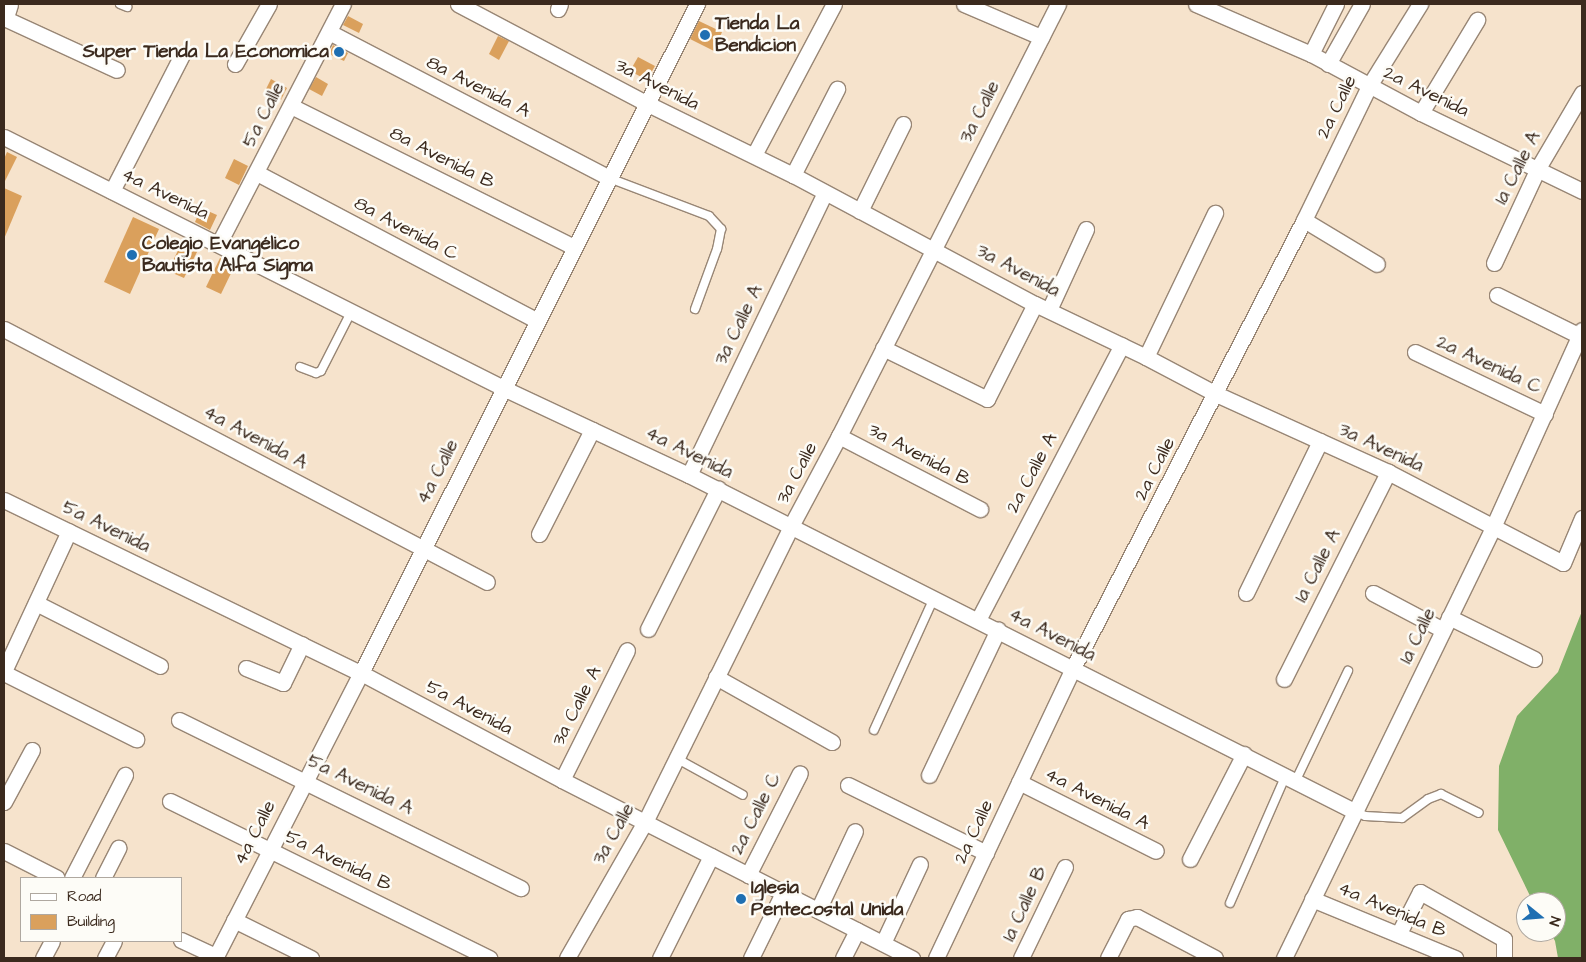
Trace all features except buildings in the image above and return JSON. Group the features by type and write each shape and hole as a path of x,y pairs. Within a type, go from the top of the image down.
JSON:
{"street":[{"path":"8,4 4,18 117,70"},
{"path":"235,64 269,4"},
{"name":"5a Calle","path":"219,243 343,4"},
{"name":"3a Avenida","path":"458,4 646,103 793,175 1042,307 1122,345 1216,394 1388,472 1563,563 1582,518"},
{"name":"4a Calle","path":"215,957 304,780 361,673 536,320 697,4"},
{"path":"754,155 834,4"},
{"path":"964,4 1041,37"},
{"name":"3a Calle","path":"567,958 645,822 791,526 839,436 1058,4"},
{"name":"2a Avenida","path":"1196,4 1311,54 1421,113 1538,168 1582,191"},
{"path":"1311,54 1336,4"},
{"path":"1328,64 1362,4"},
{"name":"2a Calle","path":"936,958 1073,668 1216,394 1369,86 1420,4"},
{"path":"1421,113 1477,20"},
{"name":"8a Avenida A","path":"329,32 609,178"},
{"path":"112,191 182,55"},
{"path":"793,175 837,89"},
{"name":"1a Calle A","path":"1494,263 1538,168 1582,93"},
{"name":"8a Avenida B","path":"291,106 574,247"},
{"path":"860,211 903,124"},
{"name":"4a Avenida","path":"4,137 219,243 503,388 718,489 1354,811"},
{"name":"8a Avenida C","path":"257,173 536,320"},
{"name":"3a Calle A","path":"689,475 825,193"},
{"path":"1146,357 1215,213"},
{"path":"1304,220 1377,264"},
{"path":"883,348 987,399 1086,229"},
{"path":"1497,294 1581,333"},
{"name":"4a Avenida A","path":"4,329 487,582"},
{"name":"1a Calle","path":"1284,958 1494,526 1581,333"},
{"name":"2a Calle A","path":"978,620 1122,345"},
{"name":"2a Avenida C","path":"1415,352 1545,414"},
{"path":"539,534 592,430"},
{"name":"3a Avenida B","path":"839,436 980,509"},
{"path":"1246,593 1320,441"},
{"name":"1a Calle A","path":"1284,679 1388,472"},
{"path":"648,629 718,489"},
{"name":"5a Avenida","path":"4,500 361,673 562,780 912,958"},
{"path":"69,531 4,672 136,739"},
{"path":"1373,593 1534,659"},
{"path":"36,603 160,666"},
{"path":"929,775 998,630"},
{"path":"246,668 283,683 302,644"},
{"name":"3a Calle A","path":"562,780 627,650"},
{"path":"716,677 832,742"},
{"name":"5a Avenida A","path":"179,720 521,888"},
{"path":"4,802 32,750"},
{"path":"1190,859 1244,754"},
{"name":"2a Calle C","path":"748,874 800,773"},
{"path":"73,877 125,776"},
{"name":"4a Avenida A","path":"1019,782 1156,851"},
{"path":"848,786 986,854"},
{"name":"5a Avenida B","path":"170,801 489,958"},
{"path":"818,910 855,831"},
{"path":"104,877 118,848"},
{"path":"4,851 55,877"},
{"name":"2a Calle C","path":"660,958 711,856"},
{"path":"883,943 920,864"},
{"name":"1a Calle B","path":"1021,958 1065,867"},
{"path":"1399,933 1420,892 1504,939 1504,958"},
{"path":"751,958 783,893"},
{"name":"4a Avenida B","path":"1312,898 1455,958"},
{"path":"1108,958 1128,919 1137,917 1215,958"},
{"path":"234,920 312,958"},
{"path":"843,958 857,930"},
{"path":"182,940 215,957"},
{"path":"43,958 51,942"},
{"path":"105,958 113,942"}],"lane":[{"path":"609,178 709,216 721,229 718,249 695,309"},
{"path":"300,367 316,373 321,371 351,312"},
{"path":"874,730 934,598"},
{"path":"1230,903 1291,778 1348,671"},
{"path":"675,760 683,762 742,794"},
{"path":"1354,811 1365,816 1402,818 1428,799 1441,794 1479,813"}],"green space":[{"path":"1582,611 1582,958 1558,958 1555,942 1566,942 1566,892 1528,892 1498,830 1499,766 1517,716 1558,672"}],"place":[{"name":"Tienda La Bendicion","path":"705,35"},
{"name":"Super Tienda La Economica","path":"339,52"},
{"name":"Colegio Evangélico Bautista Alfa Sigma","path":"132,255"},
{"name":"Iglesia Pentecostal Unida","path":"741,899"}]}
